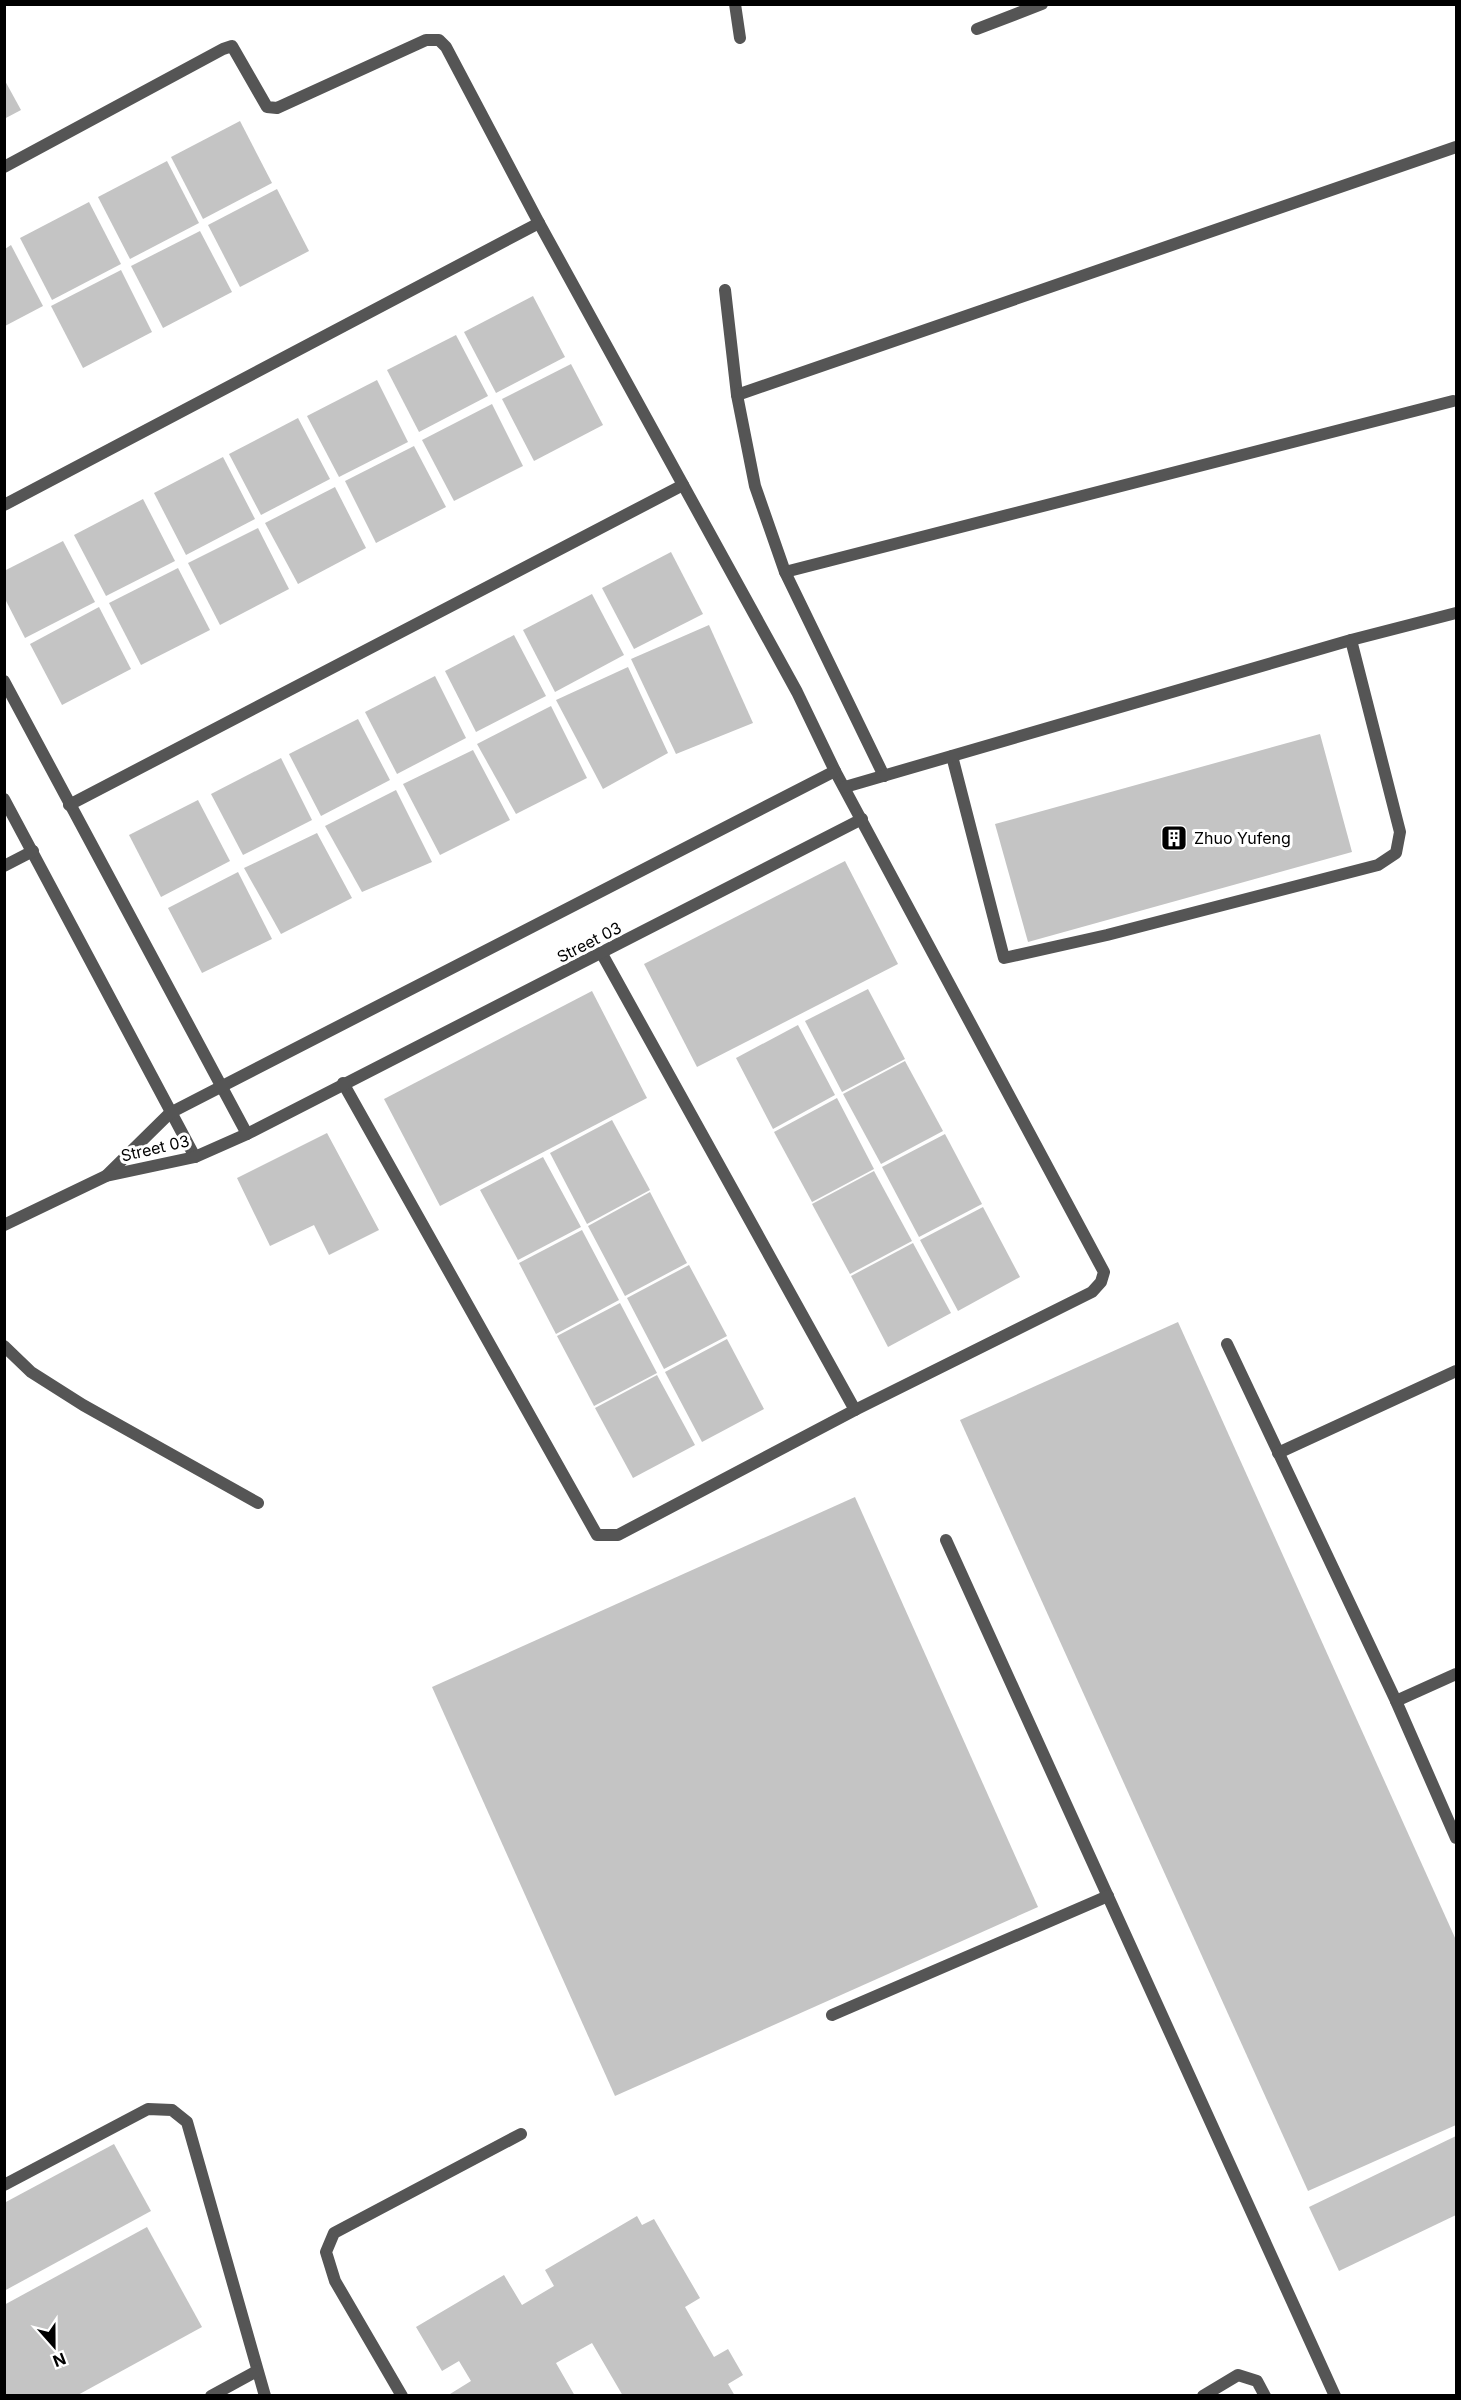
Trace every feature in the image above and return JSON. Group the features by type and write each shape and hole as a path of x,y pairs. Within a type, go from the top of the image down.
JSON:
{"street":[{"path":"735,4 740,38"},
{"path":"977,29 1042,4"},
{"path":"4,167 232,46 267,107 277,108 426,40 439,40 446,47 539,222 797,692 836,771 1104,1272 1101,1282 1092,1292 855,1410 618,1535 597,1535 343,1083"},
{"path":"737,395 1456,147"},
{"path":"4,505 539,222"},
{"path":"725,290 737,395 754,486 785,572 884,776"},
{"path":"785,572 1453,401"},
{"path":"69,805 683,485"},
{"path":"845,788 1351,640 1456,613"},
{"path":"952,756 1004,958 1378,865 1396,853 1400,832 1351,640"},
{"path":"4,681 247,1134"},
{"name":"Street 03","path":"105,1176 170,1113 836,771"},
{"path":"4,799 195,1157"},
{"name":"Street 03","path":"105,1176 195,1157 247,1134 862,819"},
{"path":"4,866 33,851"},
{"path":"602,954 855,1410"},
{"path":"4,1225 105,1176"},
{"path":"1227,1344 1396,1701 1456,1838"},
{"path":"4,1346 31,1372 83,1405 258,1503"},
{"path":"1278,1453 1456,1371"},
{"path":"946,1539 1335,2396"},
{"path":"1396,1701 1456,1674"},
{"path":"832,2015 1108,1896"},
{"path":"4,2186 148,2109 172,2110 187,2122 264,2396"},
{"path":"402,2396 335,2281 326,2252 334,2233 522,2134"},
{"path":"211,2396 257,2371"},
{"path":"1203,2396 1238,2375 1257,2381 1265,2396"}],"building":[{"path":"4,79 21,110 4,119"},
{"path":"240,121 272,183 203,219 171,157"},
{"path":"167,161 199,223 130,259 98,197"},
{"path":"277,189 309,251 240,287 208,225"},
{"path":"89,202 121,264 52,300 20,238"},
{"path":"200,231 232,292 163,328 131,266"},
{"path":"11,245 43,306 5,326 5,249"},
{"path":"121,270 152,332 83,368 51,306"},
{"path":"533,296 565,357 496,393 464,332"},
{"path":"456,335 488,396 419,432 387,370"},
{"path":"571,364 603,425 534,461 502,399"},
{"path":"377,380 408,442 339,477 307,416"},
{"path":"492,404 523,466 454,501 422,440"},
{"path":"298,418 330,479 261,515 229,454"},
{"path":"414,446 446,507 376,543 345,481"},
{"path":"223,457 255,519 186,555 154,493"},
{"path":"335,487 366,548 298,584 265,523"},
{"path":"143,499 175,561 106,596 74,535"},
{"path":"258,528 289,589 220,625 188,563"},
{"path":"63,541 95,602 25,638 4,597 4,571"},
{"path":"671,552 703,614 634,649 602,588"},
{"path":"178,568 210,630 141,665 109,603"},
{"path":"592,594 624,655 555,692 523,630"},
{"path":"99,607 131,669 62,705 30,644"},
{"path":"709,625 753,723 676,754 631,659"},
{"path":"514,635 546,696 476,732 445,671"},
{"path":"628,667 668,753 603,789 556,700"},
{"path":"435,676 466,738 397,774 365,712"},
{"path":"551,706 587,778 516,814 477,744"},
{"path":"358,719 390,780 321,816 289,754"},
{"name":"Zhuo Yufeng","path":"1320,734 1352,852 1028,942 995,824"},
{"path":"473,750 510,820 440,855 403,784"},
{"path":"281,758 312,820 243,855 211,794"},
{"path":"396,790 432,862 362,892 325,826"},
{"path":"198,800 230,861 161,897 129,835"},
{"path":"317,833 352,898 281,934 244,868"},
{"path":"845,861 898,964 697,1067 644,964"},
{"path":"238,872 272,939 202,973 168,908"},
{"path":"868,989 905,1059 842,1092 805,1021"},
{"path":"592,991 647,1098 440,1206 384,1099"},
{"path":"798,1025 835,1095 773,1129 736,1058"},
{"path":"905,1061 943,1131 881,1164 843,1094"},
{"path":"837,1098 874,1169 812,1202 774,1132"},
{"path":"612,1120 650,1190 587,1224 550,1153"},
{"path":"327,1133 379,1230 329,1255 314,1225 270,1246 237,1178"},
{"path":"945,1134 982,1204 919,1237 882,1167"},
{"path":"543,1157 581,1227 518,1260 480,1190"},
{"path":"874,1171 912,1241 850,1274 812,1204"},
{"path":"650,1192 687,1263 625,1296 588,1226"},
{"path":"983,1207 1020,1277 958,1311 920,1240"},
{"path":"582,1230 619,1300 556,1334 519,1263"},
{"path":"913,1243 951,1313 888,1347 851,1276"},
{"path":"689,1265 727,1336 664,1369 627,1298"},
{"path":"620,1303 657,1373 594,1406 557,1336"},
{"path":"1178,1322 1456,1940 1456,2125 1308,2191 960,1420"},
{"path":"727,1339 764,1409 702,1442 665,1372"},
{"path":"657,1375 695,1445 633,1478 595,1408"},
{"path":"855,1497 1038,1907 615,2096 432,1687"},
{"path":"1456,2136 1456,2215 1339,2271 1309,2207"},
{"path":"114,2144 151,2211 4,2291 4,2203"},
{"path":"637,2216 642,2225 654,2219 700,2298 685,2307 714,2357 728,2349 743,2375 728,2384 735,2396 623,2396 592,2343 556,2363 575,2396 451,2396 450,2394 471,2381 459,2361 442,2371 416,2327 504,2275 522,2305 554,2286 545,2270"},
{"path":"147,2227 202,2327 76,2396 4,2396 4,2305"}],"place":[{"name":"Zhuo Yufeng","path":"1174,838"}]}
